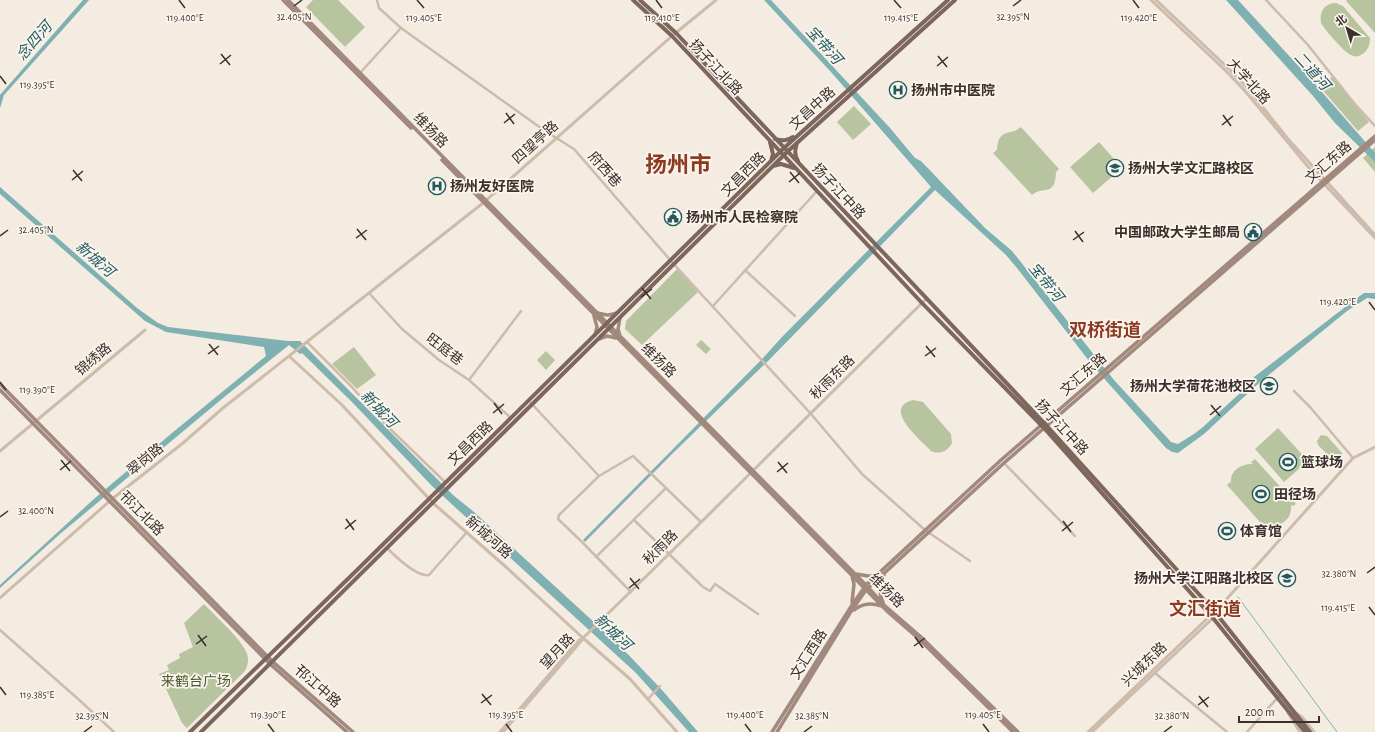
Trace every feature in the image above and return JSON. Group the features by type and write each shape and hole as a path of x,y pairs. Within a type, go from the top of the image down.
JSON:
{"main road":[{"name":"维扬路","path":"284,0 866,588 919,638 1013,732"},
{"name":"维扬路","path":"288,0 484,202"},
{"name":"扬子江北路","path":"633,0 674,35 768,138 784,152"},
{"name":"扬子江北路","path":"640,0 775,139 784,152"},
{"name":"文昌中路","path":"855,88 948,0"},
{"name":"文昌中路","path":"784,152 804,131 955,0"},
{"name":"文昌中路","path":"784,152 798,142 847,95"},
{"path":"775,139 783,141 789,140 804,131"},
{"name":"文汇东路","path":"866,588 877,576 1044,425 1359,152 1375,136"},
{"path":"768,138 773,154 772,164 781,164 796,169"},
{"name":"文汇东路","path":"1368,143 1375,140"},
{"path":"798,142 795,150 795,156 801,166"},
{"name":"文昌西路","path":"190,732 511,418 530,403 620,318 784,152"},
{"name":"扬子江中路","path":"784,152 801,166 872,245"},
{"name":"扬子江中路","path":"784,152 796,169 817,191 926,299 1044,425 1215,612 1279,697"},
{"name":"扬子江中路","path":"877,250 922,303 1044,425 1212,616 1279,697 1305,732"},
{"name":"文昌西路","path":"201,732 448,488 605,324 673,263"},
{"path":"595,335 597,328 594,313 610,315 618,312"},
{"path":"598,339 607,336 619,338 618,329 620,318"},
{"name":"邗江北路","path":"0,384 34,422"},
{"name":"邗江北路","path":"0,390 101,490 109,502 267,658"},
{"name":"文汇东路","path":"866,588 1044,425"},
{"name":"邗江北路","path":"107,497 112,499 267,658"},
{"path":"850,613 869,603 883,605 880,595 880,586 884,573"},
{"path":"852,605 854,593 853,574 877,576"},
{"name":"文汇西路","path":"772,732 852,605 866,588"},
{"name":"文汇西路","path":"777,732 866,588"},
{"name":"维扬路","path":"883,605 921,637 1018,732"},
{"name":"邗江中路","path":"267,658 347,732"},
{"name":"邗江中路","path":"271,662 354,732"},
{"name":"扬子江中路","path":"1287,707 1310,732"}],"street":[{"name":"府西巷","path":"377,0 379,8 401,28 556,138 574,149 673,263 811,414 862,474 927,531 970,561"},
{"name":"四望亭路","path":"289,356 484,202 716,0"},
{"name":"大学北路","path":"1151,0 1231,76 1324,182"},
{"name":"大学北路","path":"1156,0 1249,90 1324,182"},
{"path":"1266,0 1313,51 1354,103 1375,126"},
{"path":"360,73 401,28"},
{"path":"1324,182 1375,235"},
{"path":"1324,182 1375,238"},
{"path":"713,306 817,191"},
{"path":"745,270 795,316"},
{"name":"旺庭巷","path":"370,293 402,329 439,360 469,380 511,418"},
{"name":"秋雨东路","path":"751,472 926,299"},
{"path":"469,380 521,311"},
{"name":"锦绣路","path":"0,451 144,330"},
{"path":"306,343 351,386 444,483"},
{"name":"新城河路","path":"289,356 342,405 430,498 433,503 630,679 677,732"},
{"name":"翠岗路","path":"0,598 112,499 289,356"},
{"path":"1294,391 1325,423 1354,458"},
{"path":"530,403 598,476"},
{"name":"兴城东路","path":"1092,732 1155,673 1212,616 1354,458 1375,447"},
{"path":"631,592 558,518 559,515 598,476 634,456 701,522"},
{"path":"1004,463 1075,536"},
{"name":"秋雨路","path":"583,638 751,472"},
{"path":"596,557 666,488"},
{"path":"634,520 703,587 710,591 715,584 758,614"},
{"path":"387,548 408,566 425,576 429,575 467,532"},
{"name":"兴城东路","path":"1088,732 1212,616"},
{"path":"0,630 78,698 114,732"},
{"name":"望月路","path":"500,732 578,641 583,638"},
{"name":"望月路","path":"503,732 583,638"},
{"path":"1155,673 1228,732"},
{"path":"648,699 660,686"},
{"path":"1247,732 1279,697"},
{"path":"1287,707 1295,725 1300,732"},
{"path":"1287,707 1302,717 1314,732"}],"green space":[{"path":"313,0 338,0 365,27 345,47 306,7"},
{"path":"1375,0 1375,33 1346,1"},
{"path":"1336,3 1343,6 1370,38 1367,49 1360,55 1353,56 1344,50 1321,23 1321,15 1324,8 1329,4"},
{"path":"1332,77 1369,122 1358,131 1320,87"},
{"path":"854,106 871,124 853,140 837,122"},
{"path":"1021,127 1059,169 1056,172 1055,180 1051,188 1036,192 1032,195 993,153 997,150 998,143 1002,135 1017,130"},
{"path":"1099,142 1122,168 1093,193 1070,167"},
{"path":"1375,147 1375,172 1363,158"},
{"path":"677,269 698,292 642,345 625,329 626,321"},
{"path":"701,340 711,349 706,354 696,345"},
{"path":"354,347 376,375 357,389 332,364"},
{"path":"546,351 555,360 546,370 537,360"},
{"path":"913,400 923,402 951,434 952,443 943,452 938,453 931,451 906,424 902,417 901,410 904,404"},
{"path":"1278,428 1308,461 1284,482 1255,449"},
{"path":"1321,435 1327,436 1342,453 1340,460 1333,460 1318,445 1317,441"},
{"name":"田径场","path":"1255,459 1296,504 1293,506 1291,505 1290,514 1286,521 1269,525 1270,527 1267,530 1227,485 1230,482 1231,483 1231,478 1234,471 1244,465 1253,464 1251,462"},
{"name":"来鹤台广场","path":"204,604 240,642 247,654 248,663 244,672 187,728 182,723 159,674 169,670 167,665 180,658 179,654 193,647 184,623"}],"water":[{"path":"83,0 89,0 4,95 0,108 0,95"},
{"path":"764,0 771,0 890,128 915,158 921,161 985,228 1012,251 1114,380 1171,442 1178,444 1194,434 1251,383 1254,377 1364,293 1375,293 1375,299 1367,298 1347,311 1259,383 1204,434 1178,453 1172,452 1166,448 1093,366 1006,255 935,190 769,360 672,454 585,542 583,540 931,187 831,72"},
{"path":"1226,0 1238,0 1315,84 1375,153 1375,162 1335,123 1313,96"},
{"path":"0,187 137,308 158,323 168,327 288,341 300,341 453,495 474,512 620,646 662,690 698,732 689,732 636,673 432,486 352,402 302,353 300,354 289,345 60,534 0,588 0,585 95,498 266,356 264,347 166,332 145,321 0,194"}],"waterway":[{"path":"1238,597 1337,732"}],"place":[{"name":"扬州市中医院","path":"898,90"},
{"name":"扬州大学文汇路校区","path":"1115,168"},
{"name":"扬州友好医院","path":"437,186"},
{"name":"扬州市人民检察院","path":"673,217"},
{"name":"中国邮政大学生邮局","path":"1253,232"},
{"name":"扬州大学荷花池校区","path":"1269,386"},
{"name":"篮球场","path":"1288,462"},
{"name":"田径场","path":"1261,494"},
{"name":"体育馆","path":"1227,531"},
{"name":"扬州大学江阳路北校区","path":"1287,578"}],"district":[{"name":"扬州市","path":"678,164"},
{"name":"双桥街道","path":"1105,330"},
{"name":"文汇街道","path":"1205,609"}],"water label":[{"name":"念四河","path":"34,41"},
{"name":"宝带河","path":"824,45"},
{"name":"二道河","path":"1312,71"},
{"name":"新城河","path":"95,259"},
{"name":"宝带河","path":"1046,282"},
{"name":"新城河","path":"379,409"},
{"name":"新城河","path":"613,632"}]}
